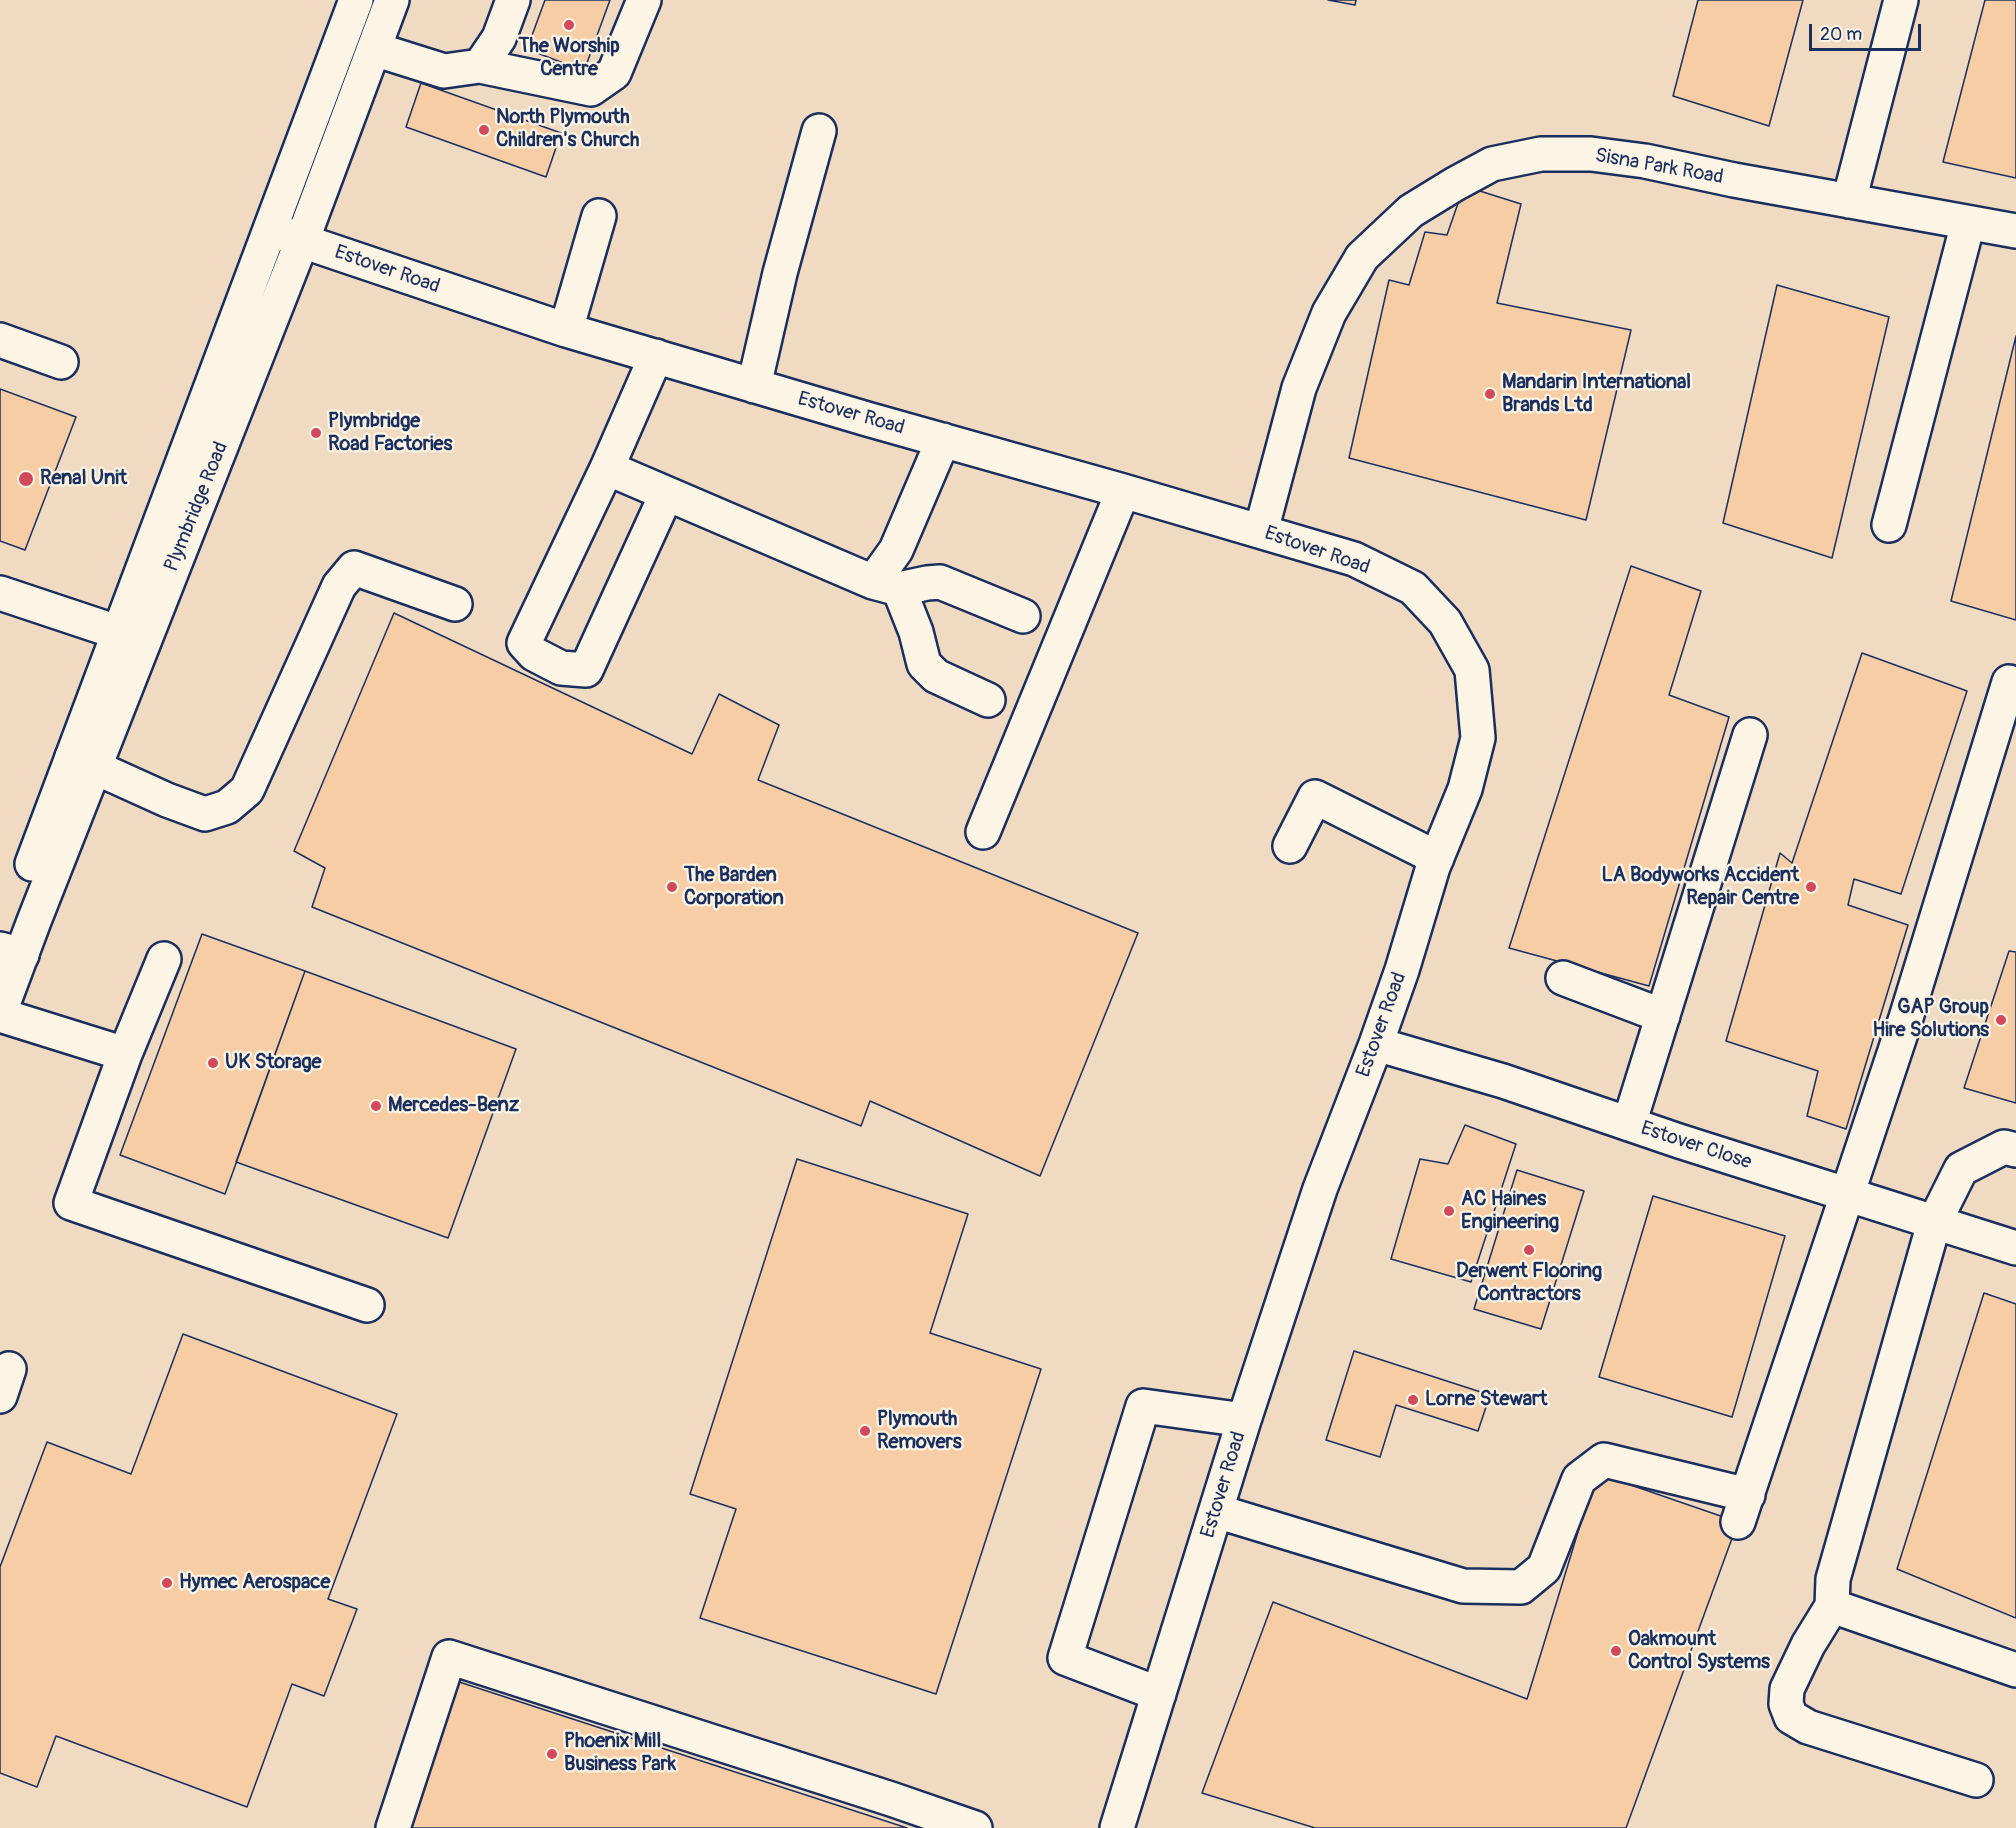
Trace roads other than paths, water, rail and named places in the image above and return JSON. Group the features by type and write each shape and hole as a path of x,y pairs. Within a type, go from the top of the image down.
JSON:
{"street":[{"name":"Plymbridge Road","path":"0,1014 6,951 83,763 131,637 270,228 356,0"},
{"name":"Plymbridge Road","path":"131,637 302,241 392,0"},
{"path":"480,66 499,38 513,0"},
{"path":"374,49 444,70 480,66 591,89 614,73 644,0"},
{"path":"1849,201 1901,0"},
{"path":"754,386 780,273 819,131"},
{"name":"Sisna Park Road","path":"1262,531 1299,388 1329,313 1362,257 1411,211 1492,164 1541,154 1591,154 1645,161 1734,180 2016,231"},
{"path":"566,330 599,216"},
{"path":"1889,525 1968,223"},
{"name":"Estover Road","path":"270,228 302,241 566,330 1354,559 1413,588 1445,622 1472,670 1478,738 1465,789 1437,858 1377,1044 1320,1189 1244,1420 1117,1828"},
{"path":"0,340 61,362"},
{"path":"656,356 607,468 524,643 534,654 561,668 586,670 666,495"},
{"path":"943,440 896,550 886,585 916,632 924,664 936,676 988,700"},
{"path":"607,468 666,495 886,585 940,582 1023,616"},
{"path":"983,832 1123,491"},
{"path":"83,763 166,800 205,814 226,807 247,790 339,586 354,568 455,604"},
{"path":"0,592 131,637"},
{"path":"1216,1511 1463,1586 1521,1587 1544,1568 1579,1479 1604,1460 1743,1509 1905,1021 2009,682"},
{"path":"1629,1124 1750,735"},
{"path":"1290,846 1315,797 1437,858"},
{"path":"164,959 125,1054 71,1203 367,1305"},
{"path":"1563,978 1663,1016"},
{"path":"0,1014 125,1054"},
{"name":"Estover Close","path":"1377,1044 1503,1081 1629,1124 2016,1248"},
{"path":"1976,1780 1808,1727 1791,1718 1786,1704 1787,1689 1808,1646 1832,1606 1833,1579 1934,1222 1961,1169 2004,1147 2016,1150"},
{"path":"1160,1694 1065,1658 1143,1406 1244,1420"},
{"path":"1832,1606 2016,1670"},
{"path":"393,1828 449,1657 891,1798 975,1828"}],"place":[{"name":"The Worship Centre","path":"569,25"},
{"name":"North Plymouth Children's Church","path":"484,130"},
{"name":"Mandarin International Brands Ltd","path":"1490,394"},
{"name":"Plymbridge Road Factories","path":"316,433"},
{"name":"Renal Unit","path":"26,479"},
{"name":"The Barden Corporation","path":"672,887"},
{"name":"LA Bodyworks Accident Repair Centre","path":"1811,887"},
{"name":"GAP Group Hire Solutions","path":"2001,1020"},
{"name":"UK Storage","path":"213,1063"},
{"name":"Mercedes-Benz","path":"376,1106"},
{"name":"AC Haines Engineering","path":"1449,1211"},
{"name":"Derwent Flooring Contractors","path":"1529,1250"},
{"name":"Lorne Stewart","path":"1413,1400"},
{"name":"Plymouth Removers","path":"865,1431"},
{"name":"Hymec Aerospace","path":"167,1583"},
{"name":"Oakmount Control Systems","path":"1616,1651"},
{"name":"Phoenix Mill Business Park","path":"552,1754"}]}
